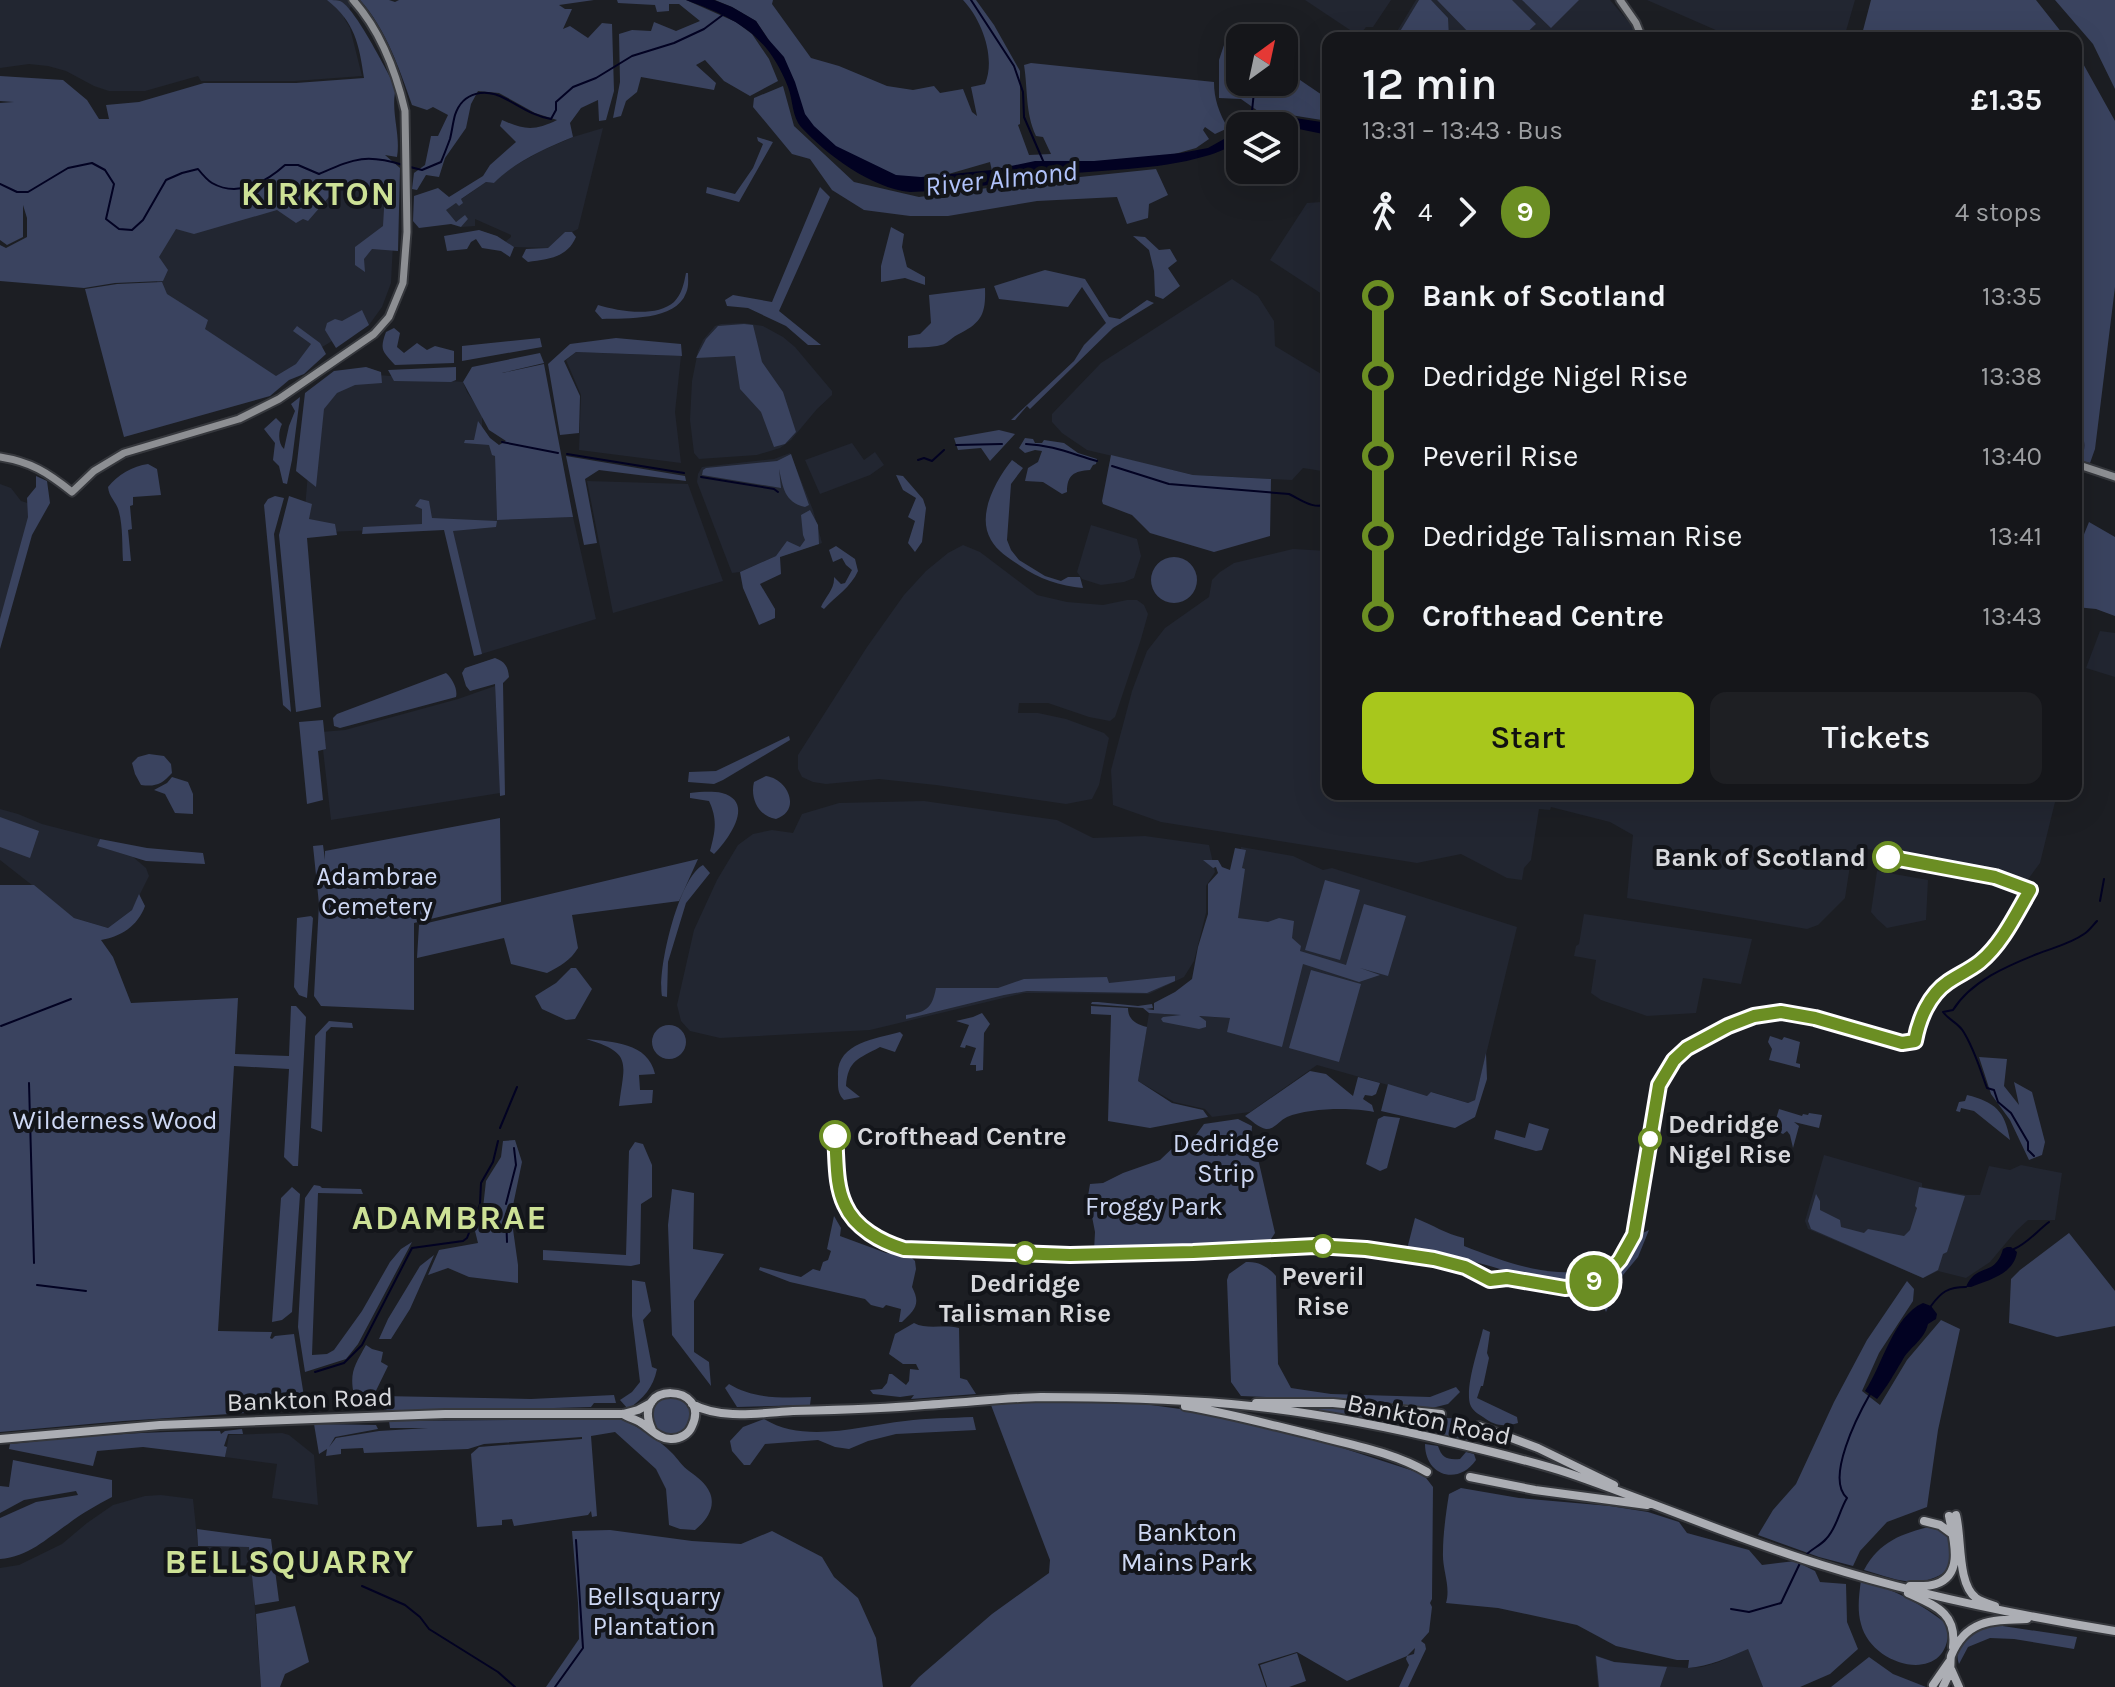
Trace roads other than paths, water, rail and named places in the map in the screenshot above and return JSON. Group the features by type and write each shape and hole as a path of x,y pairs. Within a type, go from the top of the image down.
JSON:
{"main road":[{"path":"0,457 34,466 72,492 94,471 124,453 239,419 279,399 374,334 389,317 403,283 407,232 405,111 381,43 366,15 353,0"},
{"path":"1620,0 1639,32"},
{"path":"2082,466 2115,477"},
{"path":"693,1425 695,1414 692,1404 681,1394 660,1394 651,1403 648,1421 652,1430 657,1435 672,1439 681,1437 711,1413"},
{"name":"Bankton Road","path":"692,1404 711,1413 897,1407 1039,1397 1231,1404 1316,1415 1393,1428 1564,1472 1821,1565 1892,1585 1988,1609 2115,1631"},
{"path":"1151,1400 1227,1414 1346,1443 1403,1460 1427,1472"},
{"name":"Bankton Road","path":"0,1439 160,1425 445,1414 623,1414 651,1403"},
{"path":"1231,1404 1333,1403 1441,1414"},
{"name":"Bankton Road","path":"623,1414 652,1430"},
{"path":"1479,1426 1538,1448 1658,1505"},
{"path":"1470,1477 1675,1511"},
{"path":"1892,1585 1936,1584 1948,1576 1953,1569 1955,1553 1951,1533 1953,1516 1963,1567 1972,1593 1977,1599 2028,1616"},
{"path":"1924,1521 1940,1525 1951,1533"},
{"path":"1892,1585 1948,1617 1953,1627 1953,1652 1943,1687"},
{"path":"1953,1652 1965,1633 1979,1624 1998,1620 2040,1619"},
{"path":"1933,1685 1950,1665"},
{"path":"1950,1665 1959,1687"}],"water":[{"name":"River Almond","path":"686,0 714,0 756,21 784,57 805,114 814,126 836,146 896,175 921,177 992,170 1035,161 1094,161 1181,153 1208,148 1226,138 1226,148 1187,161 1128,169 948,190 910,192 895,189 851,168 801,127 788,87 770,54 748,31 720,14"},
{"path":"1298,118 1322,122 1322,134 1298,129"},
{"path":"2007,1247 2017,1252 2006,1271 1985,1282 1966,1287 1975,1275 1995,1264"},
{"path":"1923,1303 1931,1306 1937,1314 1936,1319 1928,1324 1877,1399 1865,1391 1896,1330"}],"waterway":[{"name":"River Almond","path":"971,0 1014,66 1023,92 1024,117 1044,163"},
{"path":"410,167 422,170 441,162 455,115 469,96 491,93 551,119 556,102 573,87 596,78 632,56 674,43 704,29 724,14"},
{"path":"1252,112 1254,96"},
{"path":"0,184 17,192 28,192 68,168 92,163 105,170 114,184 106,219 119,229 132,230 143,220 166,180 198,169 212,183 232,189 260,182 285,165 298,165 319,174 360,159 379,159 403,165"},
{"path":"502,442 558,453"},
{"path":"956,445 1002,444"},
{"path":"1026,444 1097,461"},
{"path":"918,460 924,458 932,461 944,450"},
{"path":"567,454 684,473"},
{"path":"1112,466 1169,484 1289,494 1312,505 1322,506"},
{"path":"701,477 778,492"},
{"path":"2100,901 2104,879"},
{"path":"2034,1156 2028,1150 2028,1142 2011,1113 1998,1102 1994,1090 1987,1088 1963,1031 1943,1012 1953,1010 1970,991 1990,976 2073,940 2086,933 2097,921"},
{"path":"1,1026 71,999"},
{"path":"29,1083 34,1263"},
{"path":"500,1128 517,1087"},
{"path":"315,1372 344,1363 362,1345 412,1248 467,1238 480,1204 481,1183 493,1162 498,1141"},
{"path":"506,1204 516,1165 514,1148"},
{"path":"506,1214 507,1242"},
{"path":"2014,1249 2049,1222"},
{"path":"37,1285 86,1291"},
{"path":"1931,1306 1946,1291 1966,1287"},
{"path":"1805,1556 1830,1535 1847,1498 1841,1489 1841,1462 1870,1394"},
{"path":"555,1687 583,1648 576,1540"},
{"path":"1731,1609 1749,1612 1781,1603 1801,1561"},
{"path":"362,1586 405,1605 429,1629 498,1672 515,1687"}],"place":[{"name":"Bank of Scotland","path":"1888,857"},
{"name":"Crofthead Centre","path":"835,1136"},
{"name":"Dedridge Nigel Rise","path":"1650,1139"},
{"name":"Peveril Rise","path":"1323,1246"},
{"name":"Dedridge Talisman Rise","path":"1025,1253"}],"district":[{"name":"KIRKTON","path":"319,193"},
{"name":"ADAMBRAE","path":"450,1217"},
{"name":"BELLSQUARRY","path":"290,1561"}],"park label":[{"name":"Adambrae Cemetery","path":"377,891"},
{"name":"Wilderness Wood","path":"115,1120"},
{"name":"Dedridge Strip","path":"1226,1158"},
{"name":"Froggy Park","path":"1154,1206"},
{"name":"Bankton Mains Park","path":"1187,1547"},
{"name":"Bellsquarry Plantation","path":"654,1611"}]}
